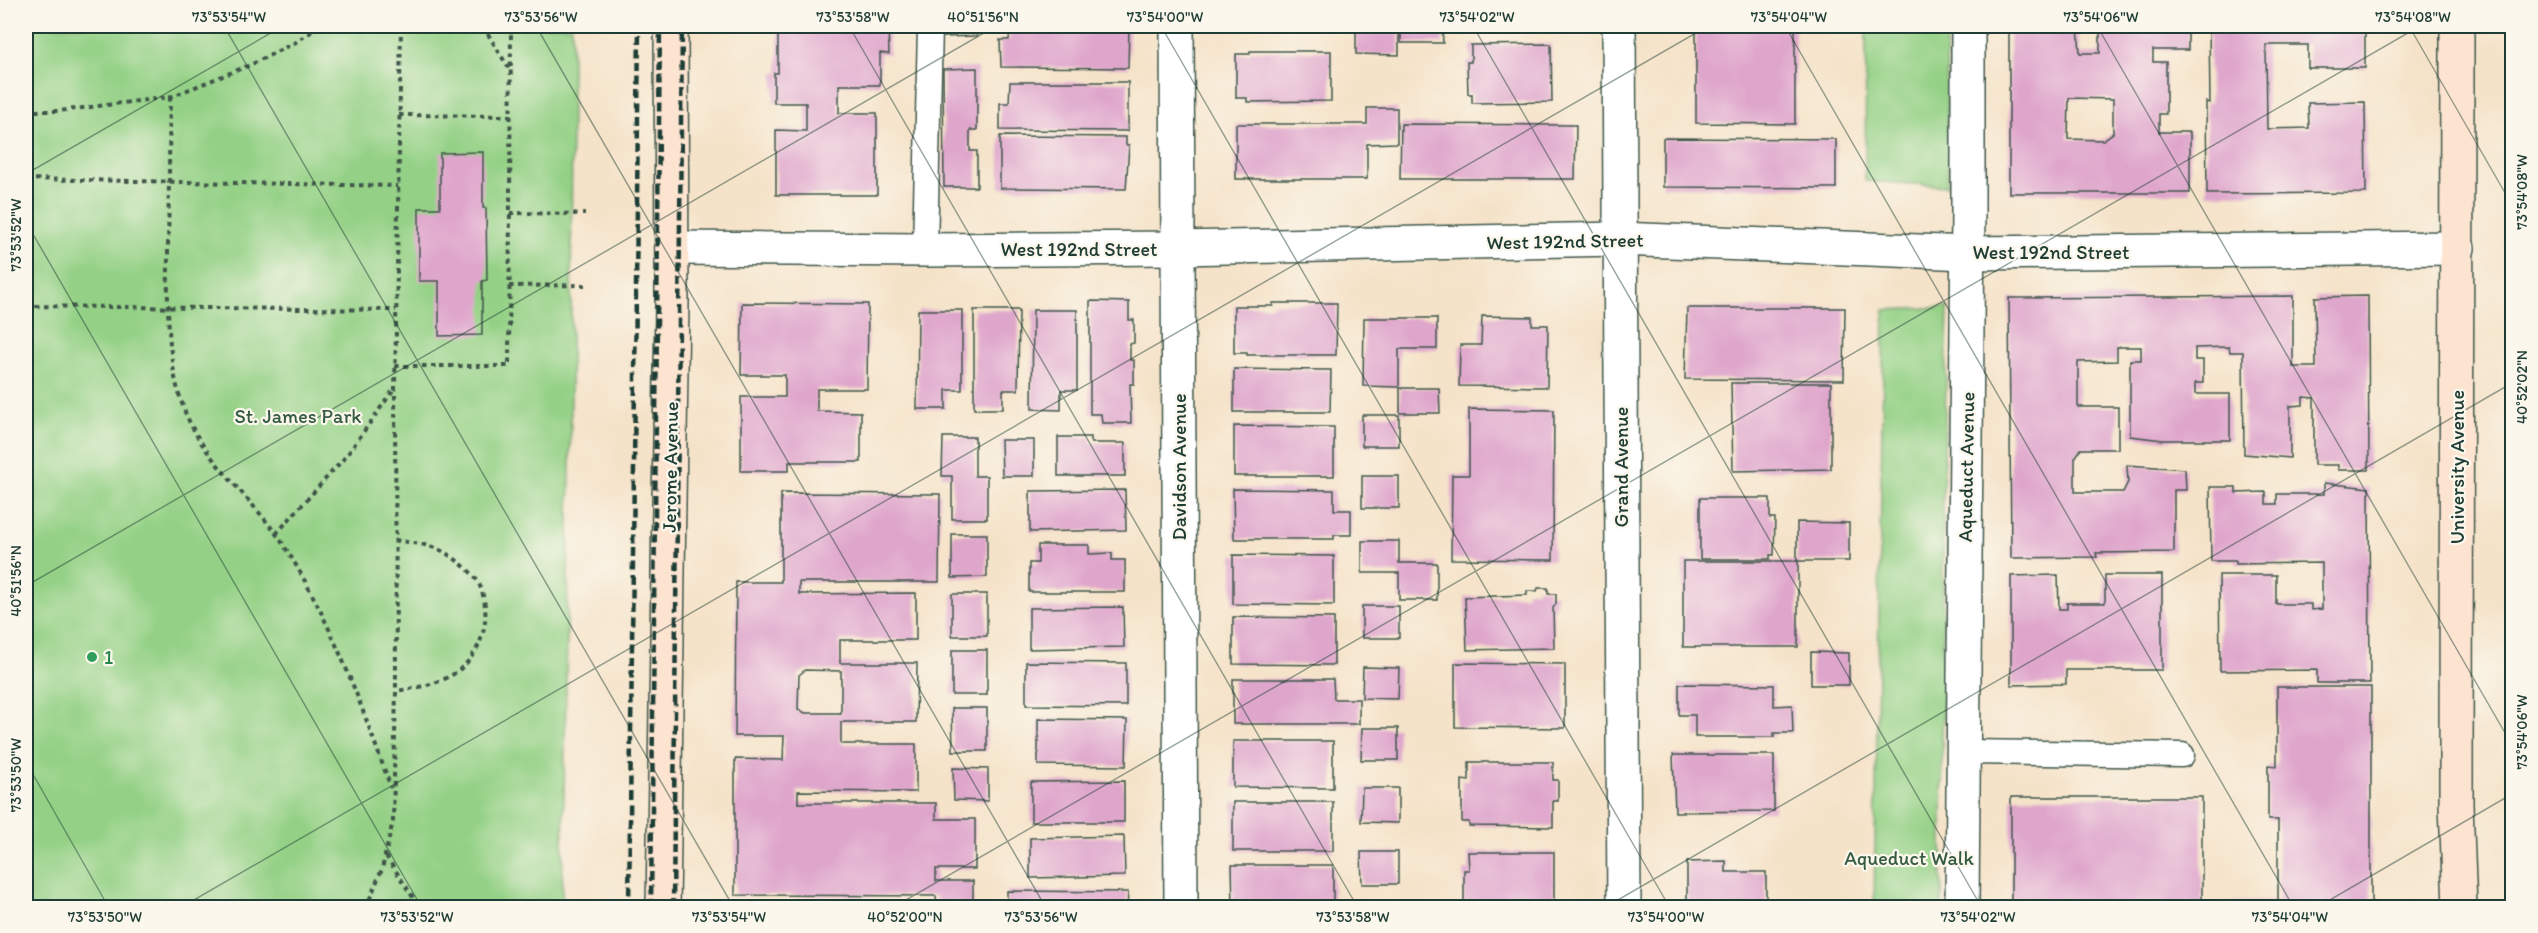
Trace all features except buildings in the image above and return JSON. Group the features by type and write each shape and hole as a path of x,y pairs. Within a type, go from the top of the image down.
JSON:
{"main road":[{"name":"Jerome Avenue","path":"663,908 672,248 671,26"},
{"name":"University Avenue","path":"2457,26 2456,804 2460,908"}],"street":[{"name":"Davidson Avenue","path":"1177,26 1181,908"},
{"name":"Grand Avenue","path":"1619,26 1624,908"},
{"name":"Aqueduct Avenue","path":"1962,908 1968,26"},
{"name":"West 192nd Street","path":"672,248 925,250 1177,248 1619,239 1968,253 2458,248"}],"lane":[{"path":"925,250 930,26"},
{"path":"1963,752 2182,755"}],"path":[{"path":"26,111 59,111 170,97 250,66 296,42 320,26"},
{"path":"366,908 386,855 393,821 396,691 395,366 401,26"},
{"path":"483,26 511,70"},
{"path":"395,366 509,366 511,26"},
{"path":"170,97 168,307 177,386 191,425 212,456 276,534 302,574 344,660 393,793"},
{"path":"399,115 511,116"},
{"path":"26,179 398,186"},
{"path":"510,213 585,214"},
{"path":"509,286 585,285"},
{"path":"26,306 396,310"},
{"path":"276,534 346,455 395,388"},
{"path":"395,540 443,552 465,568 479,584 486,607 485,628 478,647 468,662 452,675 424,687 396,691"},
{"path":"386,855 420,908"}],"green space":[{"name":"St. James Park","path":"26,26 572,26 571,410 562,907 26,907"},
{"path":"1866,26 1946,26 1948,186 1865,181"},
{"name":"Aqueduct Walk","path":"1948,307 1943,497 1942,907 1874,907 1884,310"}],"railway":[{"path":"629,908 639,26"},
{"path":"651,908 660,26"},
{"path":"673,908 682,26"}],"place":[{"name":"1","path":"92,657"}]}
